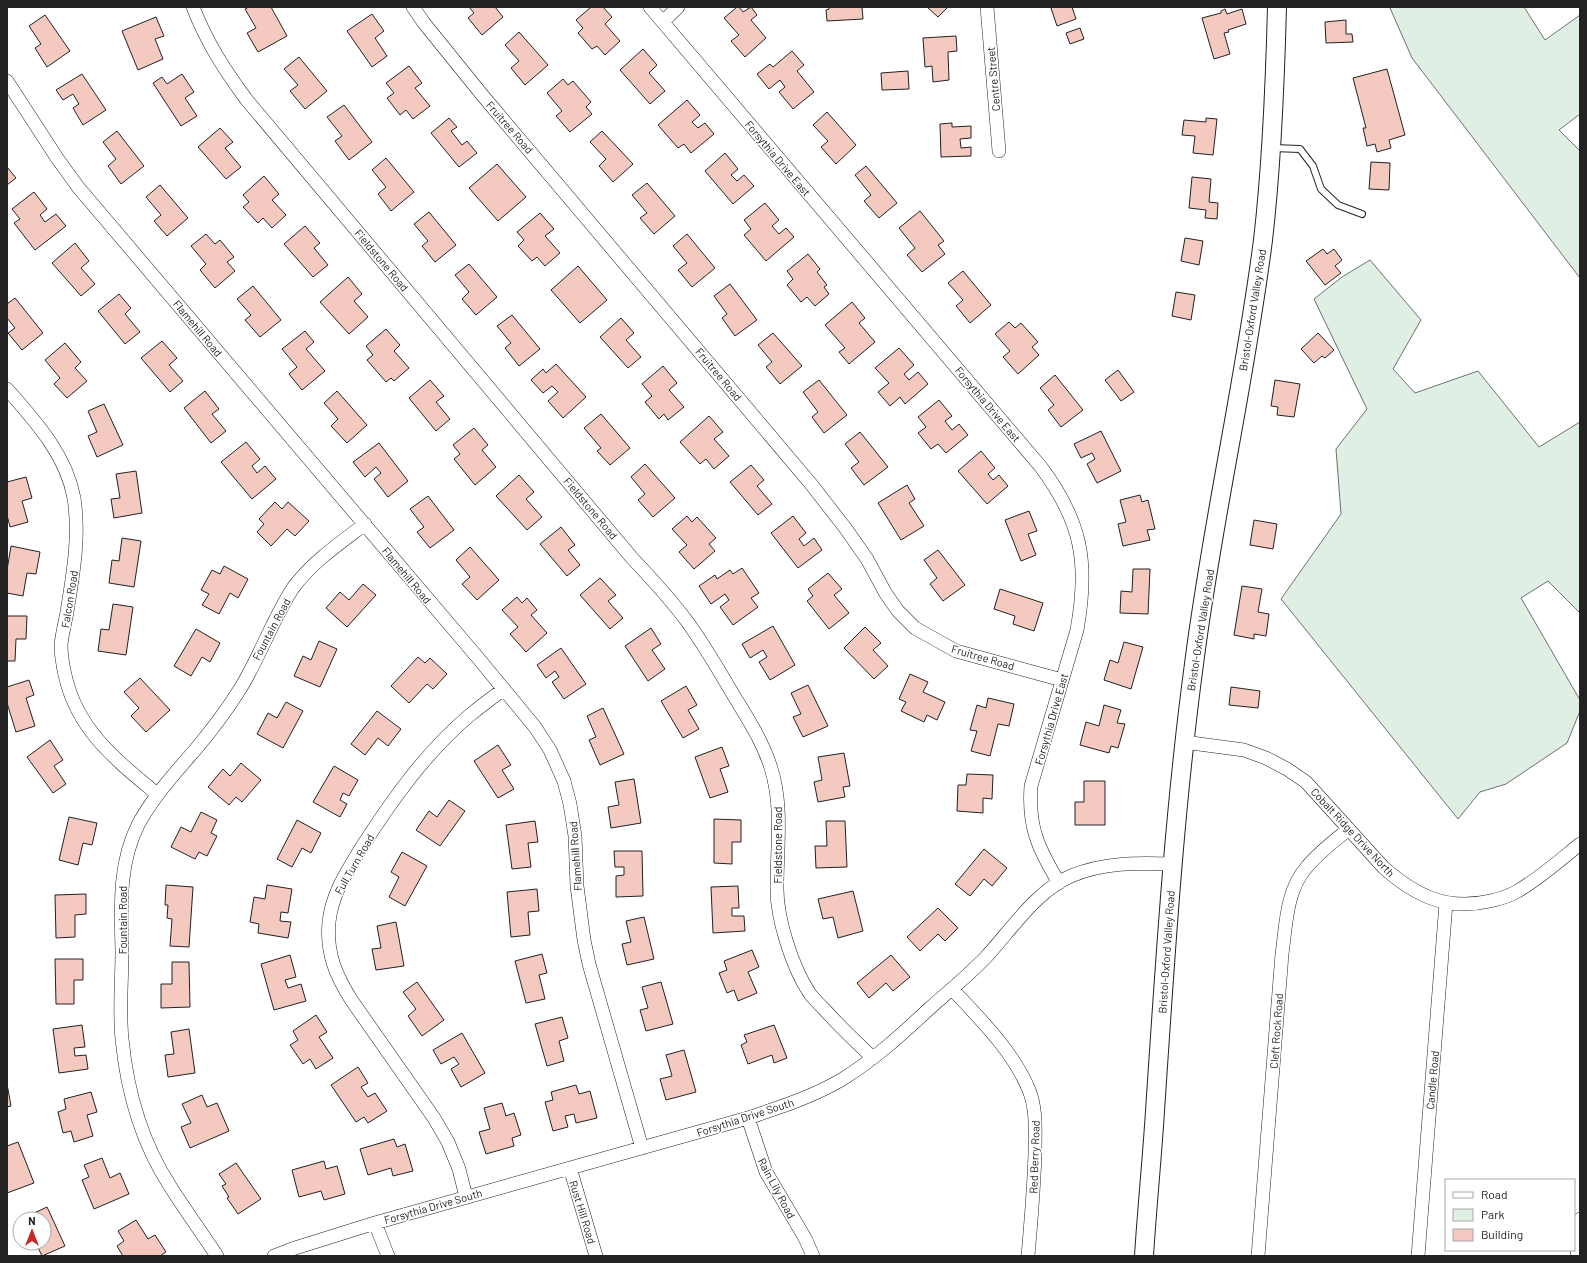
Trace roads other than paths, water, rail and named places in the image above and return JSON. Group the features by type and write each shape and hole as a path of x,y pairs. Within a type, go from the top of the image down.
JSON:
{"main road":[{"name":"Bristol-Oxford Valley Road","path":"1144,1256 1172,864 1184,742 1195,653 1240,388 1261,250 1272,148 1277,7"}],"street":[{"name":"Fieldstone Road","path":"193,7 206,37 221,65 246,99 632,558 664,593 689,624 714,661 762,745 771,769 777,797 779,821 777,887 778,907 789,950 810,994 873,1058"},
{"name":"Fruitree Road","path":"413,7 424,23 483,96 812,484 867,559 873,572 898,611 916,628 948,647 1062,680"},
{"name":"Forsythia Drive East","path":"650,7 1036,461 1055,486 1070,515 1078,537 1082,561 1083,582 1081,605 1077,630 1031,786 1030,804 1031,819 1037,841 1045,859 1059,882"},
{"path":"663,22 678,7"},
{"name":"Centre Street","path":"987,7 999,151"},
{"name":"Flamehill Road","path":"7,81 57,158 78,186 504,689 539,733 550,750 564,781 570,804 575,836 578,899 589,964 642,1148"},
{"name":"Falcon Road","path":"7,389 36,422 52,444 69,479 74,498 77,526 77,549 61,646 62,666 72,701 93,736 105,749 157,794"},
{"name":"Fountain Road","path":"217,1256 169,1185 155,1160 140,1123 126,1073 122,1038 121,891 124,865 138,824 157,794 197,748 241,688 278,613 294,588 305,575 333,549 365,524"},
{"name":"Full Turn Road","path":"466,1197 459,1169 434,1118 339,981 334,968 329,946 329,922 334,899 340,884 369,837 413,774 448,735 470,715 504,689"},
{"name":"Cobalt Ridge Drive North","path":"1184,742 1244,750 1266,758 1288,769 1306,782 1384,868 1397,880 1425,896 1446,903 1463,905 1477,904 1515,893 1536,879 1580,844"},
{"name":"Cleft Rock Road","path":"1258,1256 1282,954 1288,905 1305,869 1349,829"},
{"name":"Forsythia Drive South","path":"274,1256 374,1223 748,1118 791,1104 830,1086 889,1046 986,958 1032,906 1059,882 1071,876 1114,865 1140,863 1172,864"},
{"name":"Candle Road","path":"1418,1256 1446,903"},
{"name":"Red Berry Road","path":"952,989 1001,1044 1022,1076 1029,1089 1033,1103 1036,1118 1034,1179 1028,1256"},
{"name":"Rain Lily Road","path":"748,1118 766,1172 814,1256"},
{"name":"Rust Hill Road","path":"570,1168 596,1256"},
{"path":"1577,1256 1580,1219"},
{"path":"374,1223 388,1256"}],"lane":[{"path":"1272,148 1300,149 1313,166 1322,189 1338,205 1362,214"}]}
